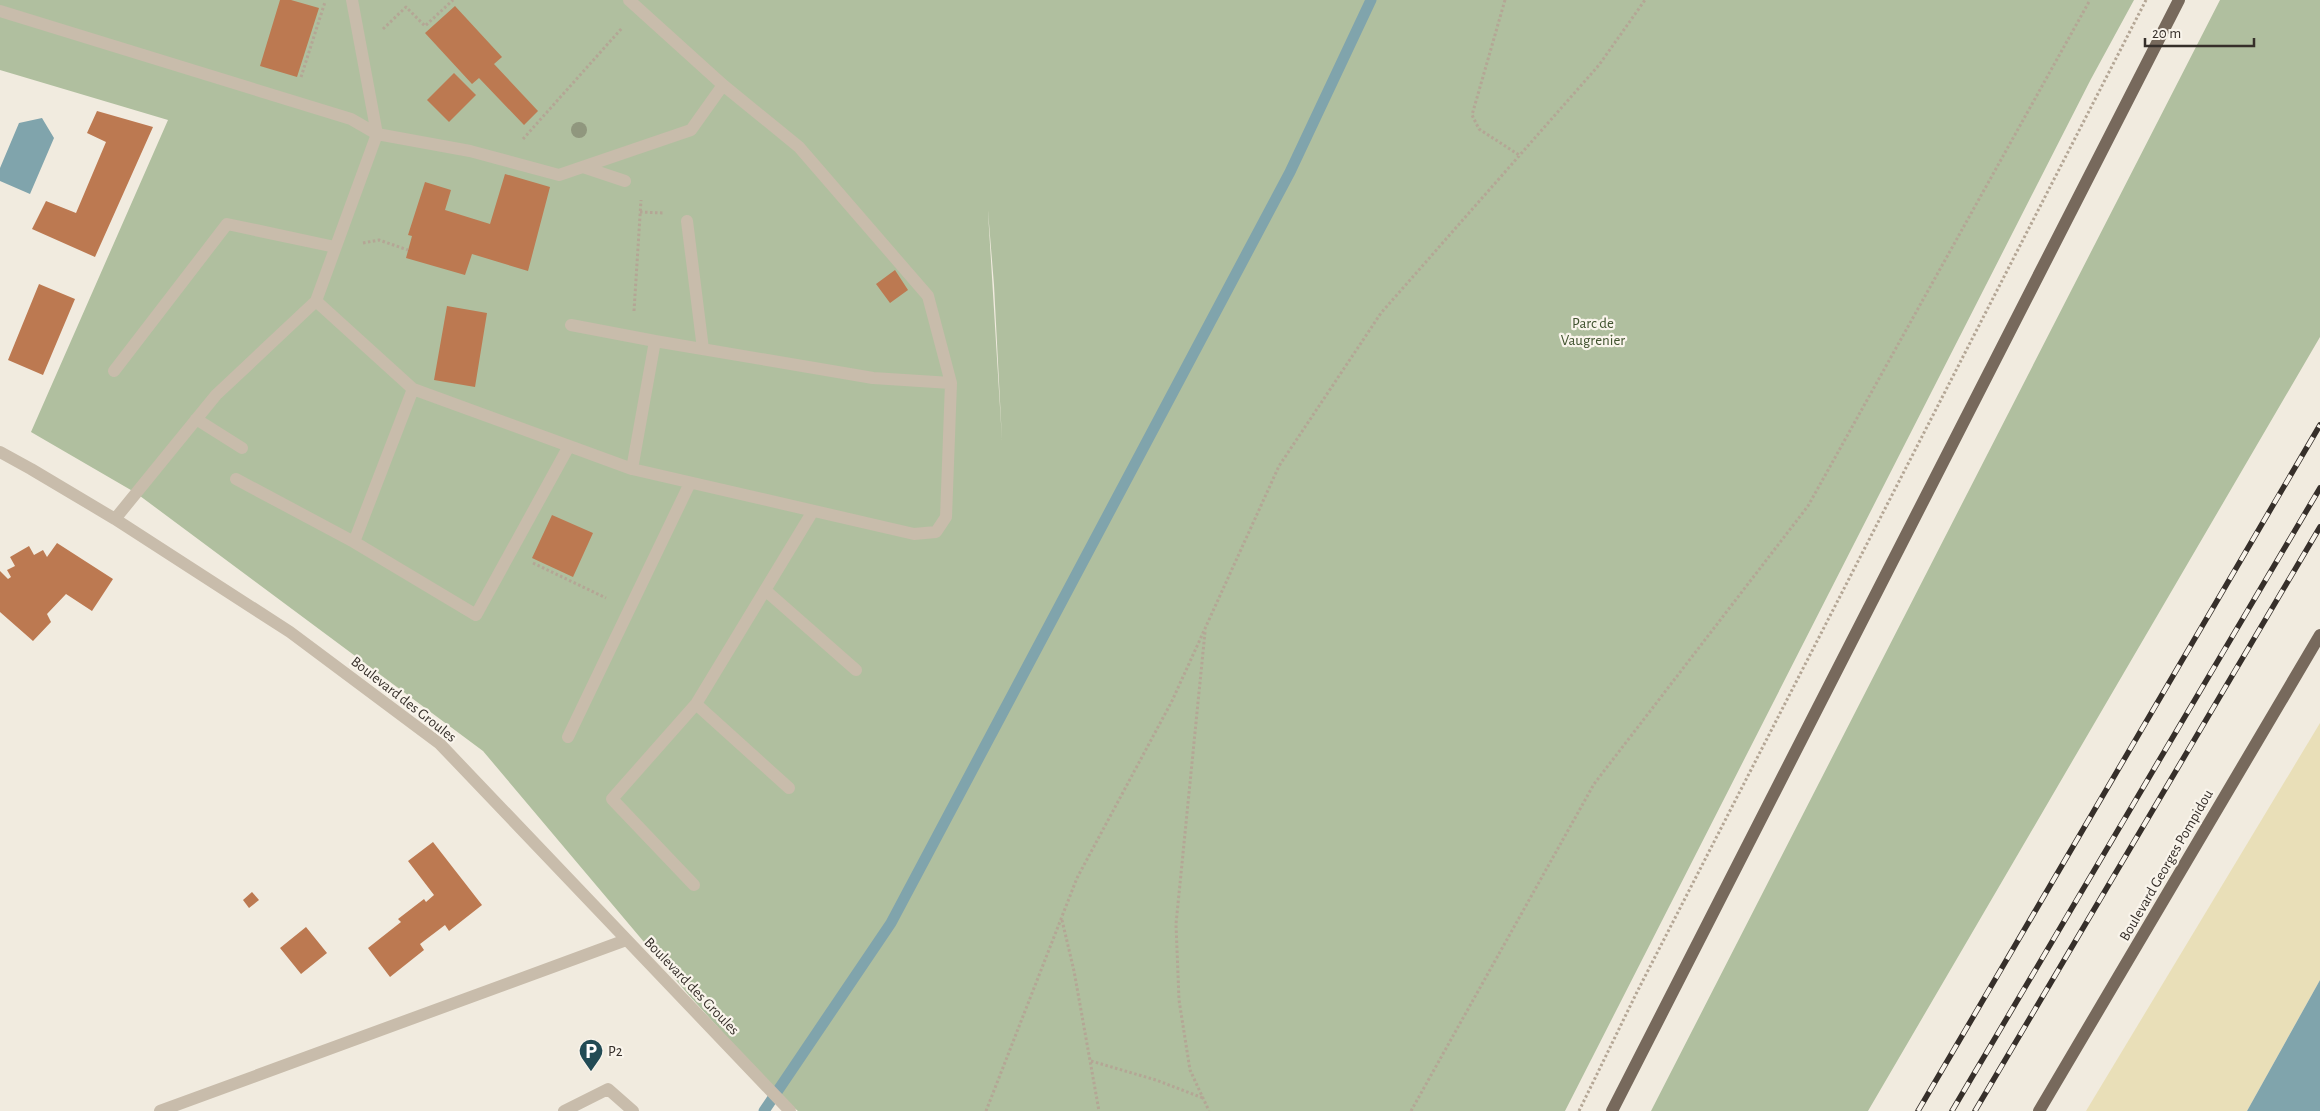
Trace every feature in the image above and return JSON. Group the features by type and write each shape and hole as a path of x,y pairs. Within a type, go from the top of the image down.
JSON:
{"main road":[{"path":"1612,1111 2179,0"},
{"name":"Boulevard Georges Pompidou","path":"2039,1111 2320,635"}],"street":[{"path":"114,519 216,395 316,301 377,134 352,0"},
{"path":"316,301 413,389 632,469 914,534 936,532 946,517 951,383 938,327 928,296 799,147 723,85 629,0"},
{"path":"0,11 352,119 377,134 470,151 558,175 691,130 723,85"},
{"path":"583,167 625,181"},
{"path":"687,221 703,349"},
{"path":"114,371 227,224 335,247"},
{"path":"571,325 873,378 951,383"},
{"path":"632,469 655,341"},
{"path":"354,542 413,389"},
{"path":"196,419 242,448"},
{"path":"236,478 354,542 476,615 569,446"},
{"name":"Boulevard des Groules","path":"0,452 31,468 114,519 290,632 440,744 790,1111"},
{"path":"568,737 690,482"},
{"path":"694,885 612,799 696,704 813,511"},
{"path":"765,590 856,670"},
{"path":"696,704 789,788"},
{"path":"160,1111 626,940"},
{"path":"564,1111 608,1088 633,1111"}],"path":[{"path":"294,101 326,0"},
{"path":"361,50 406,7 425,26 453,0"},
{"path":"1505,0 1472,115 1479,129 1520,155"},
{"path":"986,1111 1077,878 1172,701 1279,466 1380,313 1600,65 1645,0"},
{"path":"1412,1111 1594,784 1808,506 2090,0"},
{"path":"1579,1111 1642,983 2146,0"},
{"path":"505,161 605,47"},
{"path":"625,181 643,186 632,337"},
{"path":"640,212 664,213"},
{"path":"335,247 378,240 408,250"},
{"path":"511,552 586,589"},
{"path":"1205,629 1176,924 1179,1000 1190,1070 1209,1111"},
{"path":"1061,918 1074,971 1099,1111"},
{"path":"1090,1060 1156,1080 1204,1099"}],"green space":[{"name":"Parc de Vaugrenier","path":"0,0 2134,0 2091,79 1565,1111 798,1111 780,1096 687,993 483,751 136,493 31,432 168,120 0,70","holes":["988,211 994,285 1002,440"]},
{"path":"2220,0 2320,0 2320,337 1868,1111 1651,1111"}],"sand":[{"path":"2320,723 2320,980 2247,1111 2086,1111"}],"water":[{"path":"42,118 54,138 30,194 0,181 0,168 19,123"},
{"path":"2320,980 2320,1111 2247,1111"}],"building":[{"path":"280,0 291,0 319,8 297,77 260,66"},
{"path":"455,6 502,57 494,64 538,111 524,125 479,78 472,84 425,33"},
{"path":"454,73 476,95 449,122 427,100"},
{"path":"97,111 153,127 95,257 32,229 46,201 76,213 106,142 87,133"},
{"path":"505,174 550,187 528,271 472,254 465,275 406,258 412,236 408,235 425,182 451,190 445,210 490,224"},
{"path":"895,270 908,290 890,303 876,284"},
{"path":"39,284 75,299 43,375 8,360"},
{"path":"447,306 487,313 475,387 434,380"},
{"path":"552,515 593,533 573,577 532,558"},
{"path":"57,543 113,579 92,611 66,594 47,614 51,622 33,641 0,612 0,571 8,579 11,577 7,570 15,566 10,557 29,546 34,555 43,550 47,557"},
{"path":"433,842 482,905 449,931 445,925 420,944 424,950 390,977 368,948 401,922 398,919 424,899 426,902 434,895 408,861"},
{"path":"252,892 259,900 249,908 243,900"},
{"path":"306,927 327,953 301,974 280,948"}],"waterway":[{"path":"764,1111 891,923 1290,172 1371,0"}],"railway":[{"path":"1918,1111 2320,425"},
{"path":"1952,1111 2320,488"},
{"path":"1975,1111 2320,527"}],"place":[{"name":"P2","path":"591,1072"}]}
